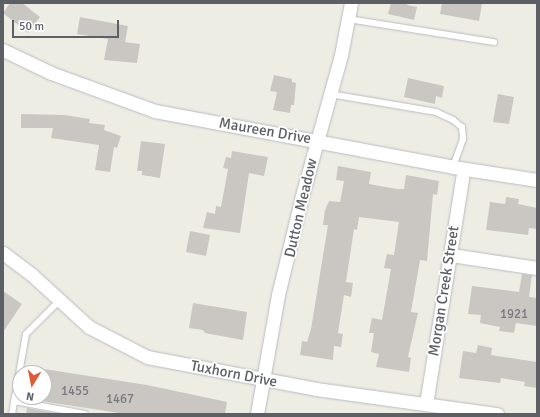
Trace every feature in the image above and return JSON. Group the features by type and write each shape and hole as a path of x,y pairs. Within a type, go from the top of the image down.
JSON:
{"street":[{"name":"Dutton Meadow","path":"257,414 278,295 316,141 330,94 351,3"},
{"name":"Maureen Drive","path":"3,50 51,73 155,111 453,167 537,180"},
{"name":"Morgan Creek Street","path":"426,404 451,255 462,178"},
{"name":"Tuxhorn Drive","path":"3,253 31,274 89,327 147,357 263,380 497,414"},
{"path":"451,255 537,268"}],"lane":[{"path":"348,19 494,42"},
{"path":"330,94 436,112 453,120 462,127 463,139 453,167"},
{"path":"20,365 26,334 60,300"},
{"path":"36,405 85,414"}],"building":[{"path":"10,3 22,3 40,17 28,33 3,13"},
{"path":"391,3 408,3 407,5 417,7 414,20 388,14"},
{"path":"442,3 482,3 479,21 440,14"},
{"path":"80,17 128,26 125,42 140,44 137,63 104,60 108,39 77,34"},
{"path":"274,75 292,79 292,82 296,83 294,105 291,105 290,113 273,110 277,92 270,91"},
{"path":"408,78 444,86 442,98 436,96 435,104 404,97"},
{"path":"498,94 514,97 509,124 493,122"},
{"path":"21,114 64,115 90,119 89,123 105,125 104,130 121,136 117,148 114,147 110,172 95,170 99,145 51,138 53,128 21,128"},
{"path":"141,141 165,144 160,178 142,175 142,171 137,171"},
{"path":"232,151 268,157 264,176 249,173 240,233 203,228 207,212 215,214 216,206 221,207 228,169 223,168 226,157 231,158"},
{"path":"338,166 371,172 369,184 397,189 404,189 406,175 439,181 437,195 433,194 427,261 420,260 411,312 418,313 408,357 411,358 409,372 376,367 379,354 371,352 374,333 369,333 372,318 382,320 391,269 384,268 387,254 394,255 399,222 359,217 357,230 354,229 346,282 353,283 351,297 344,295 338,333 343,334 341,347 334,346 333,360 300,355 302,341 307,342 311,329 328,225 323,225 325,210 329,201 340,202 344,181 336,180"},
{"path":"506,197 519,199 518,204 537,208 537,229 529,228 528,235 486,230 490,202 505,204"},
{"path":"190,231 210,235 206,256 186,252"},
{"path":"522,274 532,275 529,297 537,298 537,326 516,323 514,333 499,331 500,327 480,323 481,315 468,314 472,286 519,292"},
{"path":"3,291 22,304 3,332"},
{"path":"193,303 247,312 243,340 205,333 203,330 189,328"},
{"path":"478,345 492,348 491,355 537,362 537,388 524,386 525,382 501,378 500,383 459,378 463,351 476,353"},
{"path":"52,370 147,385 227,402 225,414 125,414 52,403"},
{"path":"27,408 60,414 26,414"}]}
